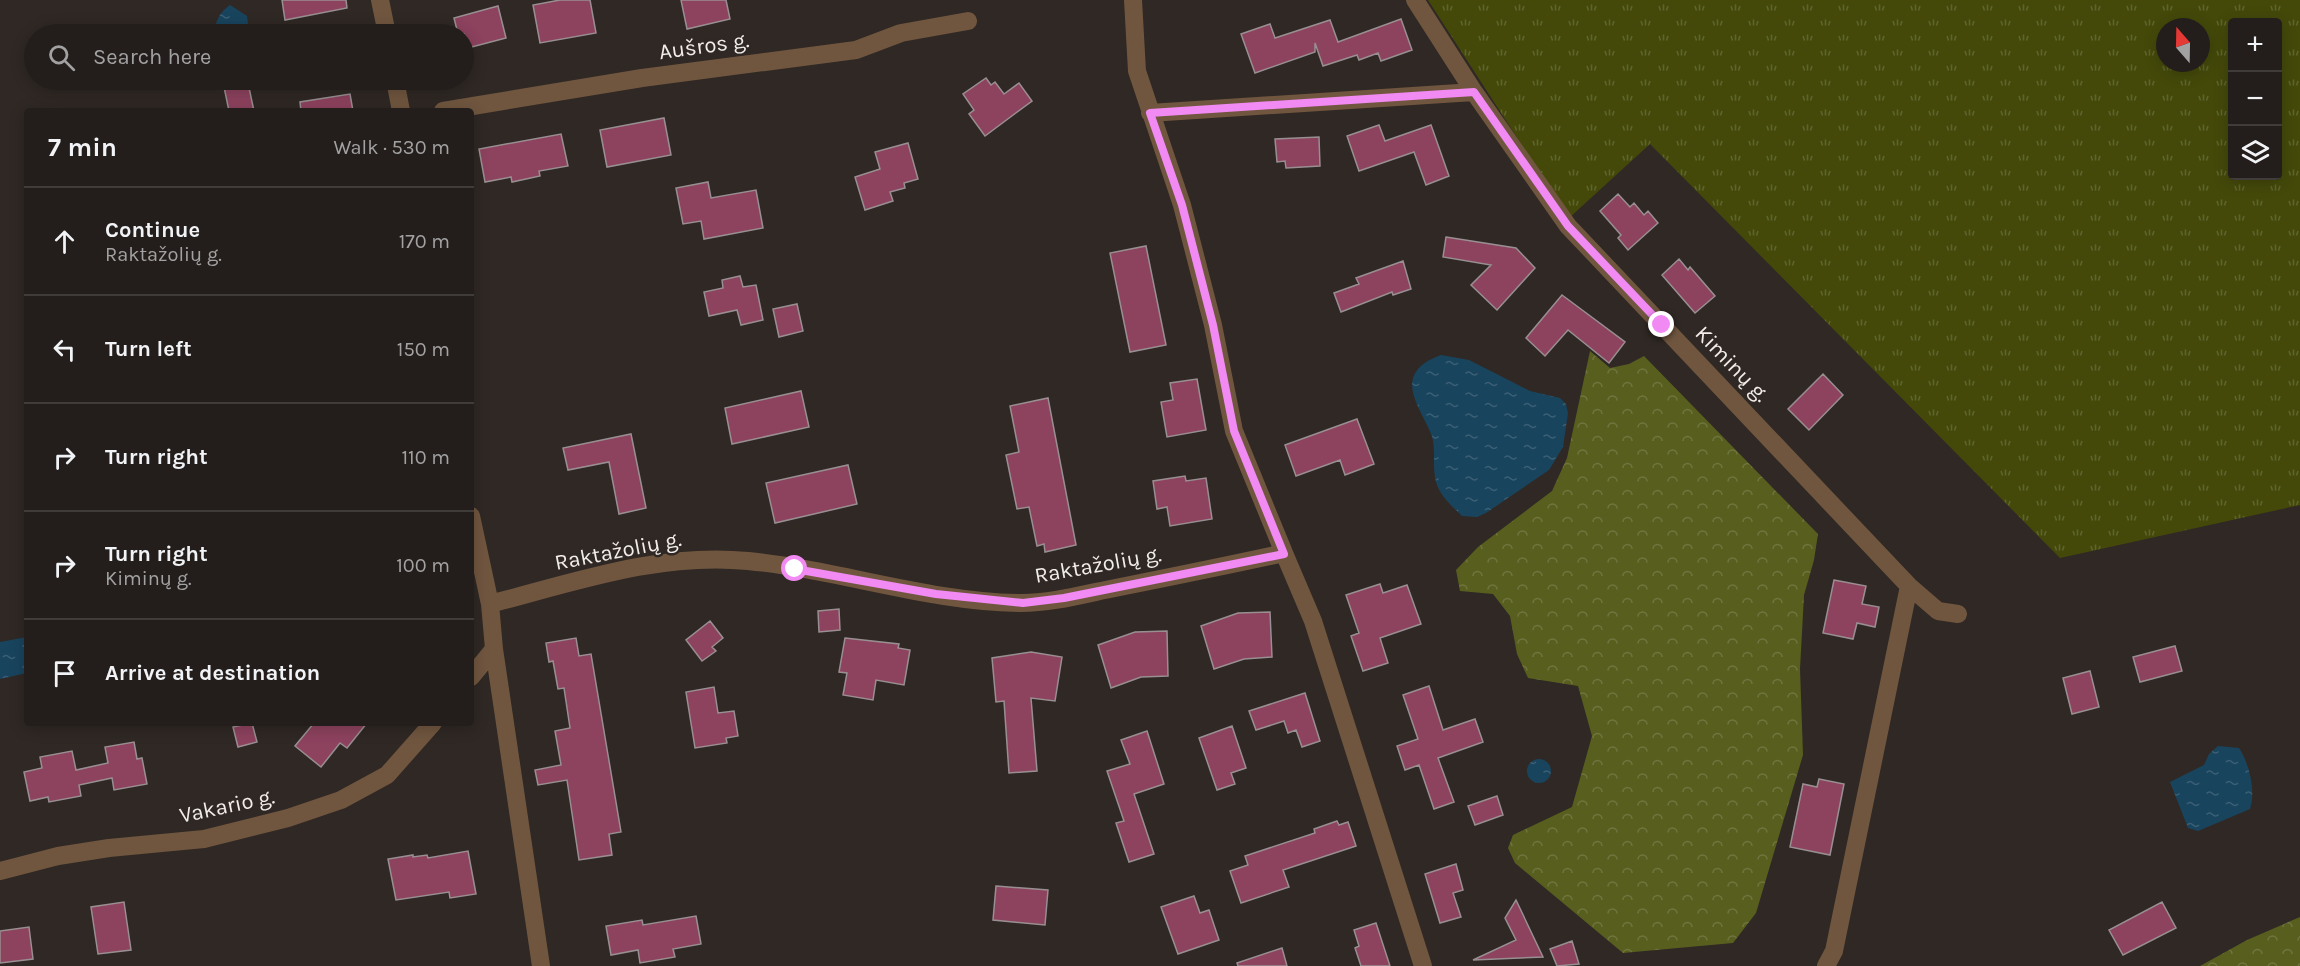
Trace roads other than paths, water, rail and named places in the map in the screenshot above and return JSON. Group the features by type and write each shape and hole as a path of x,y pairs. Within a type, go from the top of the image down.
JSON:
{"street":[{"path":"380,0 385,24"},
{"path":"1133,0 1137,71 1182,205 1213,325 1234,431 1313,621 1424,966"},
{"name":"Kiminų g.","path":"1415,0 1474,92 1568,226 1909,586 1938,611 1958,614"},
{"name":"Aušros g.","path":"461,108 642,78 856,50 900,33 968,21"},
{"path":"397,90 400,108"},
{"path":"1150,113 1474,92"},
{"path":"474,530 490,604 494,649 542,966"},
{"name":"Raktažolių g.","path":"490,604 615,571 663,562 698,560 748,561 936,594 1023,603 1064,598 1284,554"},
{"path":"1826,966 1834,951 1909,586"},
{"path":"474,673 494,649"},
{"name":"Vakario g.","path":"0,871 58,856 204,839 341,800 387,775 430,726"}],"water":[{"path":"230,5 247,16 248,24 216,24 223,11"},
{"path":"1441,355 1469,360 1530,391 1560,398 1566,404 1568,413 1563,447 1549,470 1477,517 1462,516 1440,492 1435,477 1432,436 1413,392 1413,378 1418,369"},
{"path":"24,638 24,674 0,679 0,642"},
{"path":"2218,746 2239,748 2243,754 2252,786 2252,802 2250,809 2198,831 2188,828 2170,782 2204,765 2209,754"},
{"path":"1539,759 1547,763 1551,771 1547,779 1539,783 1531,779 1527,771 1531,763"}]}
